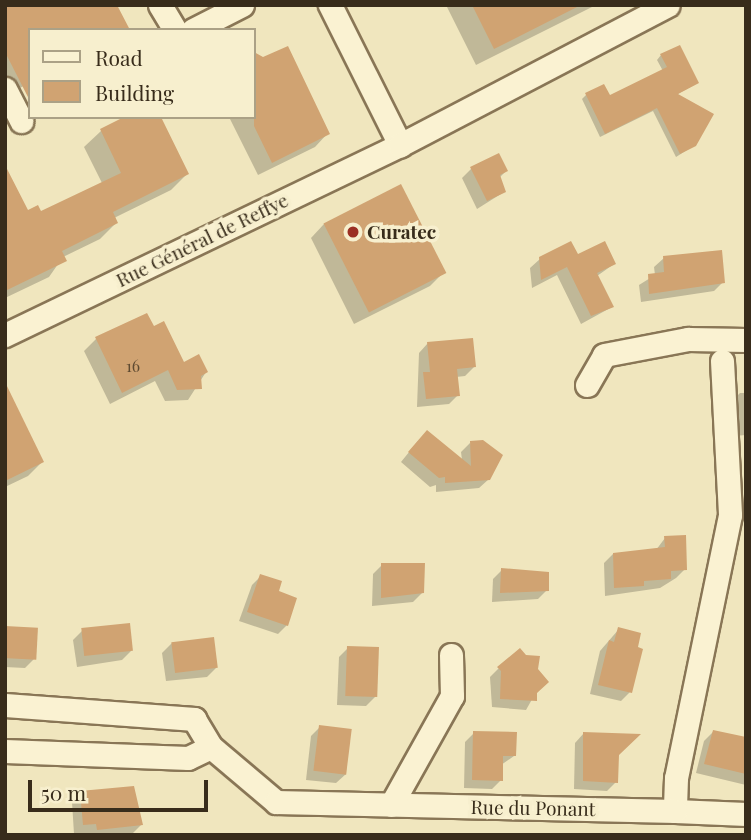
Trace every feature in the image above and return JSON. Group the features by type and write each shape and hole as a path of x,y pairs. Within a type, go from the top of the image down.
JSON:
{"street":[{"path":"160,5 175,28"},
{"path":"174,5 176,28"},
{"path":"197,28 242,5"},
{"path":"330,5 400,145"},
{"name":"Rue Général de Reffye","path":"5,335 400,145 668,5"},
{"path":"5,89 19,122"},
{"path":"587,385 604,355 688,339 746,340"},
{"path":"675,811 676,778 730,515 722,361"},
{"path":"391,805 452,696 451,654"},
{"name":"Rue du Ponant","path":"5,705 194,719 211,747 276,802 746,814"},
{"path":"5,751 188,758 211,747"}],"building":[{"path":"5,5 117,5 129,28 28,28 28,97 5,52"},
{"path":"472,5 581,5 494,49"},
{"path":"680,45 699,83 678,94 714,114 696,146 680,154 657,108 605,134 585,93 604,84 610,95 667,67 660,54"},
{"path":"288,46 330,134 272,163 254,126 256,53 263,57"},
{"path":"120,119 162,119 189,174 113,212 118,223 62,251 67,261 5,291 5,165 28,210 38,205 41,211 121,173 100,129"},
{"path":"499,153 508,171 500,175 506,192 487,201 470,167"},
{"path":"401,184 446,273 369,313 323,223"},
{"path":"571,241 578,254 605,241 616,264 597,273 614,307 591,316 567,267 541,280 539,257"},
{"path":"722,250 725,283 649,294 648,274 664,272 663,256"},
{"path":"147,313 154,326 164,321 184,362 199,354 208,372 201,376 202,389 177,390 168,370 122,393 95,337"},
{"path":"473,338 476,367 457,369 460,396 426,399 423,372 430,372 427,342"},
{"path":"5,382 44,462 5,481"},
{"path":"427,430 471,466 470,441 483,440 503,455 490,480 445,483 445,477 439,478 408,452"},
{"path":"686,535 687,570 671,571 671,579 644,581 644,586 614,588 613,553 665,547 664,536"},
{"path":"381,563 425,563 424,593 381,598"},
{"path":"501,568 549,572 549,591 500,593"},
{"path":"260,574 282,581 279,591 297,598 288,626 247,612"},
{"path":"130,623 133,651 84,656 81,628"},
{"path":"5,626 38,628 36,660 5,658"},
{"path":"618,627 641,633 638,647 643,649 632,693 598,685 609,640 614,642"},
{"path":"214,637 218,668 175,673 171,642"},
{"path":"347,646 379,647 377,697 345,696"},
{"path":"520,648 526,655 540,656 538,669 549,682 537,693 537,701 500,699 501,671 497,667"},
{"path":"319,725 352,729 346,775 313,771"},
{"path":"713,730 746,737 746,774 704,764"},
{"path":"473,731 517,732 516,756 503,756 503,781 472,780"},
{"path":"583,732 641,734 619,755 618,783 583,781"},
{"path":"134,786 143,825 97,830 96,824 83,825 80,791"}],"place":[{"name":"Curatec","path":"353,232"}]}
